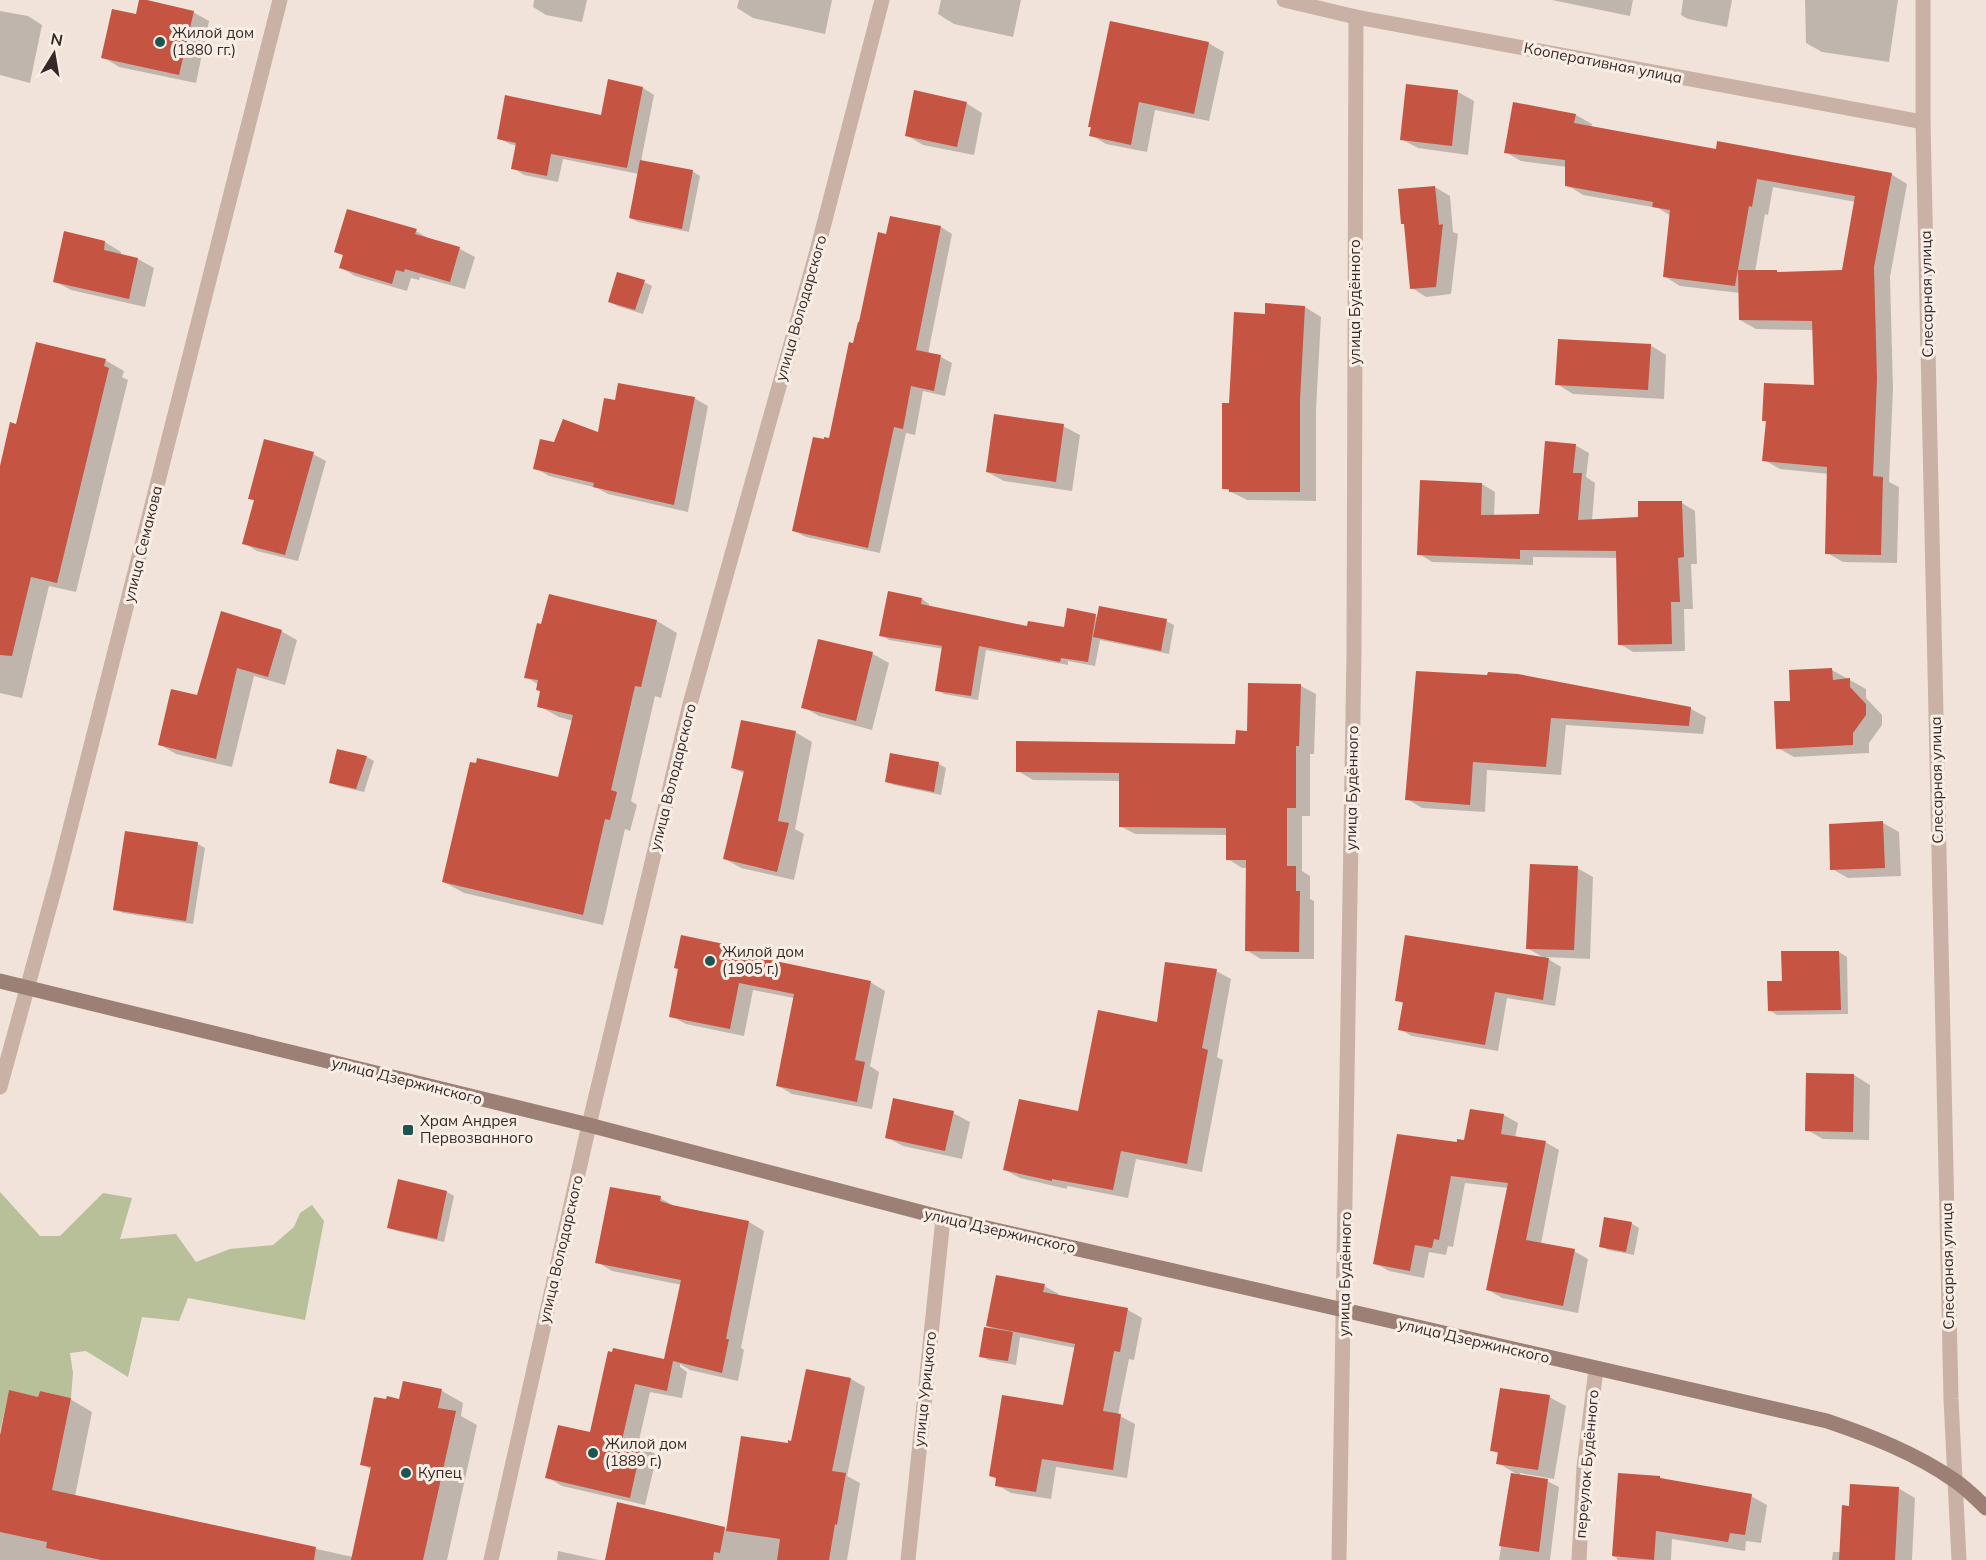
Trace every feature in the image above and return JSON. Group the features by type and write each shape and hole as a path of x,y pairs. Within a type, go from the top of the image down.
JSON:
{"main road":[{"name":"улица Дзержинского","path":"0,981 589,1125 943,1218 1344,1312 1827,1420 1876,1437 1914,1456 1955,1480 1986,1508"}],"street":[{"name":"улица Семакова","path":"0,1087 58,876 280,0"},
{"name":"улица Володарского","path":"491,1560 589,1125 690,704 818,250 882,0"},
{"name":"Кооперативная улица","path":"1284,0 1356,17 1923,122"},
{"name":"Слесарная улица","path":"1923,0 1923,122 1951,1387 1959,1560"},
{"name":"улица Будённого","path":"1339,1560 1354,652 1356,17"},
{"name":"улица Урицкого","path":"908,1560 943,1218"},
{"name":"переулок Будённого","path":"1579,1560 1584,1467 1596,1369"}],"green space":[{"path":"0,1192 40,1236 60,1236 103,1193 132,1198 120,1239 176,1234 196,1262 230,1249 273,1245 294,1227 300,1213 312,1205 324,1221 305,1320 188,1298 179,1321 142,1317 128,1377 86,1351 70,1353 73,1373 71,1398 40,1391 38,1397 9,1391 0,1431"}],"building":[{"path":"139,0 194,11 179,75 101,58 112,9 136,14"},
{"path":"1110,21 1209,42 1194,114 1139,102 1131,145 1089,136 1091,127 1088,127"},
{"path":"608,79 643,87 627,168 551,154 547,176 511,169 516,143 497,139 505,95 601,115"},
{"path":"1406,84 1458,90 1452,146 1400,140"},
{"path":"914,90 967,102 957,147 905,136"},
{"path":"1513,102 1576,114 1574,123 1716,149 1717,141 1892,173 1874,267 1877,379 1873,476 1883,477 1881,555 1825,554 1827,467 1762,461 1766,421 1762,421 1764,383 1814,385 1812,321 1739,320 1738,270 1777,270 1777,272 1842,270 1855,196 1757,179 1752,207 1749,206 1735,286 1663,277 1670,210 1652,207 1653,202 1565,186 1565,160 1504,153"},
{"path":"640,160 693,170 682,229 629,218"},
{"path":"1435,186 1439,225 1443,224 1436,287 1410,289 1398,189"},
{"path":"347,209 417,229 415,234 460,247 450,282 405,269 404,272 396,270 392,284 339,268 343,255 334,252"},
{"path":"890,216 941,226 916,350 941,355 934,391 911,386 903,429 894,427 868,548 792,531 813,437 829,438 849,342 853,343 859,322 878,232 886,234"},
{"path":"64,231 105,241 104,250 138,258 129,299 53,282"},
{"path":"617,272 645,280 635,310 608,302"},
{"path":"1265,303 1305,306 1300,400 1300,492 1229,492 1229,489 1222,489 1222,403 1229,403 1234,312 1265,314"},
{"path":"1558,339 1651,344 1648,390 1555,385"},
{"path":"36,342 106,359 104,366 109,368 57,583 31,577 12,656 0,655 0,466 10,422 16,424"},
{"path":"618,383 695,397 674,505 593,487 594,483 533,469 540,439 554,442 563,419 598,432 604,398 615,400"},
{"path":"994,414 1064,424 1056,482 986,472"},
{"path":"264,439 314,452 285,555 242,544 254,500 248,499"},
{"path":"1545,441 1576,444 1573,473 1582,473 1578,520 1638,517 1638,501 1682,501 1684,557 1678,558 1680,602 1671,602 1672,644 1618,645 1616,551 1520,550 1520,559 1417,555 1420,480 1482,483 1481,515 1539,514"},
{"path":"888,591 922,598 921,604 1027,626 1028,621 1064,627 1067,608 1096,614 1088,662 1061,658 1060,662 979,646 971,696 935,691 942,646 879,636"},
{"path":"549,594 657,620 641,687 635,686 611,790 617,792 610,820 605,819 583,915 442,882 470,762 476,763 477,758 558,777 573,715 537,707 540,691 536,690 538,680 524,678 537,623 541,624"},
{"path":"1099,606 1167,619 1161,651 1093,637"},
{"path":"221,611 282,630 268,677 237,668 216,759 158,745 171,689 197,695"},
{"path":"818,639 873,652 856,721 801,708"},
{"path":"1832,668 1833,680 1850,678 1850,687 1866,704 1866,715 1853,733 1853,745 1776,749 1774,701 1790,701 1789,670"},
{"path":"1416,671 1487,675 1488,672 1518,674 1691,707 1689,726 1551,718 1546,767 1473,762 1470,805 1405,800"},
{"path":"1248,683 1301,684 1299,746 1296,746 1296,808 1287,808 1287,866 1296,866 1296,891 1300,891 1299,952 1245,951 1246,860 1226,860 1226,828 1119,827 1119,773 1016,772 1016,741 1235,744 1236,730 1247,731"},
{"path":"741,720 796,731 778,821 789,823 777,872 723,859 744,771 731,768"},
{"path":"337,749 367,756 356,789 329,783"},
{"path":"890,753 939,762 934,792 885,782"},
{"path":"1883,821 1885,868 1830,870 1829,824"},
{"path":"125,831 198,842 186,921 113,910"},
{"path":"1530,864 1578,866 1574,950 1526,949"},
{"path":"681,935 743,948 742,954 871,981 855,1060 865,1062 857,1102 776,1086 794,994 739,983 730,1029 669,1017 678,969 674,968"},
{"path":"1405,935 1549,958 1543,1000 1495,992 1485,1045 1398,1030 1403,1002 1395,1001"},
{"path":"1781,951 1839,951 1841,1010 1768,1011 1767,981 1782,981"},
{"path":"1165,962 1217,969 1202,1048 1208,1050 1187,1164 1121,1151 1113,1190 1052,1179 1052,1181 1003,1170 1019,1099 1078,1111 1098,1010 1157,1022"},
{"path":"1806,1073 1854,1074 1853,1132 1805,1131"},
{"path":"893,1098 954,1111 945,1151 885,1138"},
{"path":"1470,1109 1504,1114 1501,1134 1546,1141 1526,1240 1575,1249 1563,1306 1486,1290 1508,1183 1451,1176 1439,1240 1434,1239 1432,1248 1415,1245 1410,1271 1373,1264 1397,1134 1457,1142 1457,1139 1464,1140"},
{"path":"398,1179 447,1191 437,1239 387,1228"},
{"path":"610,1187 661,1196 660,1201 672,1205 749,1221 726,1339 729,1339 722,1373 673,1361 667,1391 635,1384 622,1440 642,1444 630,1498 545,1478 558,1425 590,1432 608,1351 612,1352 613,1348 664,1359 681,1280 595,1263"},
{"path":"1604,1217 1632,1222 1626,1252 1599,1247"},
{"path":"996,1275 1045,1284 1043,1292 1128,1308 1120,1352 1114,1351 1103,1411 1121,1414 1113,1470 1042,1459 1036,1492 995,1486 996,1478 989,1476 1002,1395 1063,1405 1075,1344 986,1326"},
{"path":"984,1327 1013,1332 1008,1361 979,1357"},
{"path":"806,1369 851,1378 832,1471 846,1473 829,1560 777,1560 780,1539 726,1531 741,1436 788,1443 788,1440 791,1441"},
{"path":"403,1381 442,1389 438,1408 456,1411 423,1560 351,1560 371,1467 360,1465 374,1397 386,1399 387,1396 399,1399"},
{"path":"1500,1388 1550,1395 1538,1470 1496,1464 1498,1452 1490,1451"},
{"path":"9,1390 38,1397 40,1391 71,1398 52,1490 316,1547 314,1560 101,1560 46,1548 47,1542 0,1532 0,1435"},
{"path":"1511,1473 1548,1479 1539,1552 1499,1546"},
{"path":"1618,1473 1660,1476 1660,1478 1752,1494 1745,1535 1730,1533 1728,1542 1656,1531 1654,1560 1612,1556"},
{"path":"1850,1484 1899,1487 1895,1560 1839,1560 1842,1505 1849,1506"},
{"path":"617,1502 725,1527 720,1553 714,1552 713,1560 605,1560"}],"place":[{"name":"Жилой дом (1880 гг.)","path":"160,42"},
{"name":"Жилой дом (1905 г.)","path":"710,961"},
{"name":"Храм Андрея Первозванного","path":"408,1130"},
{"name":"Жилой дом (1889 г.)","path":"593,1453"},
{"name":"Купец","path":"406,1473"}]}
